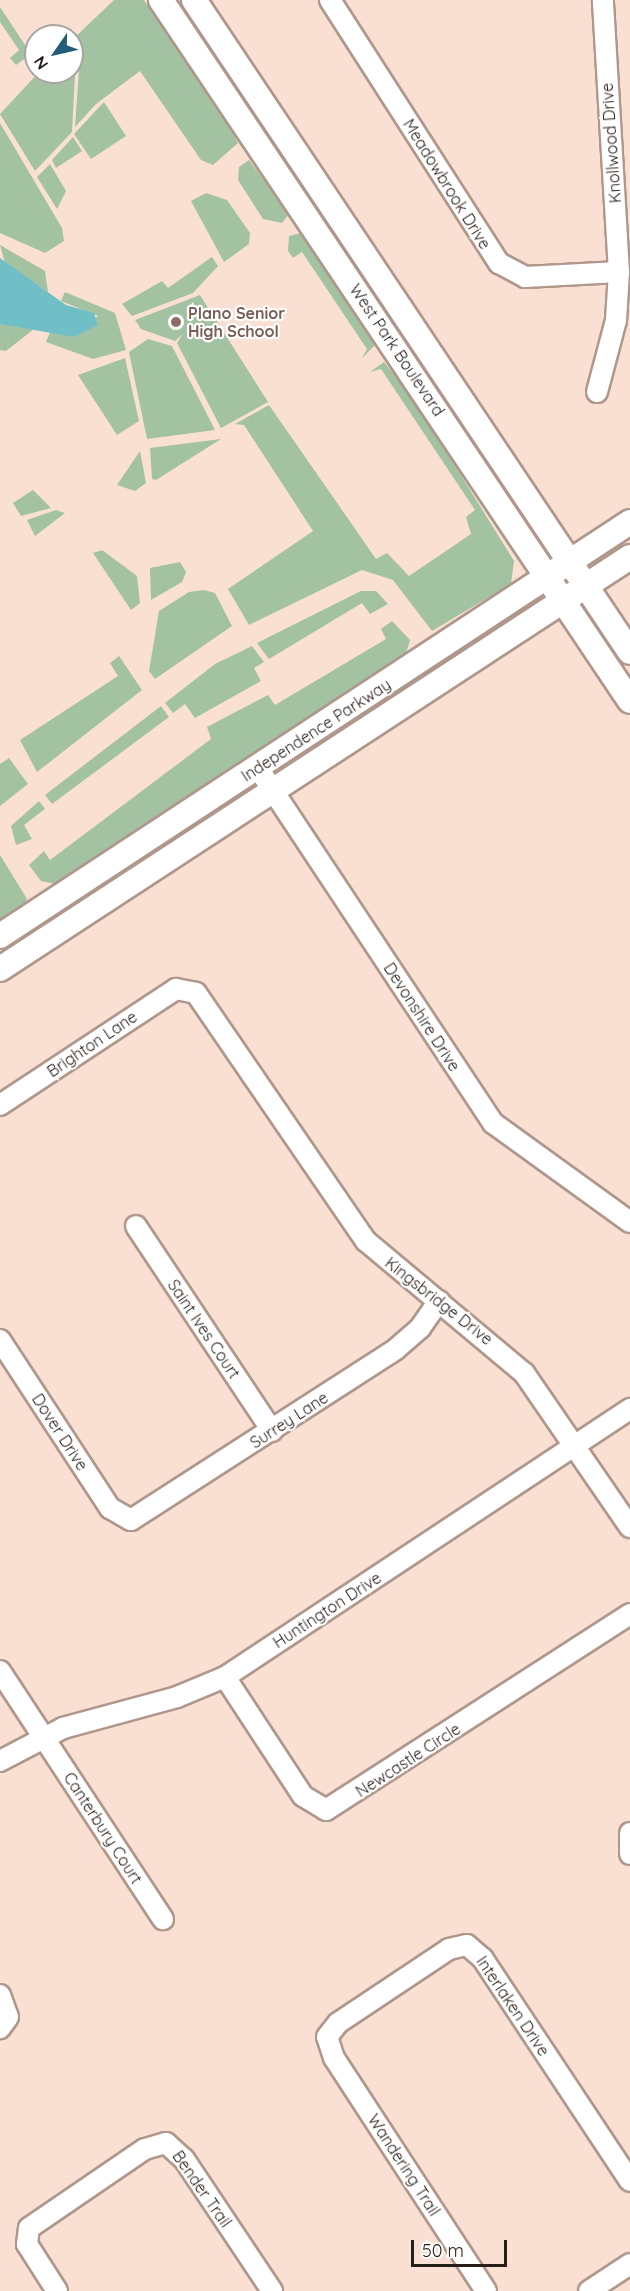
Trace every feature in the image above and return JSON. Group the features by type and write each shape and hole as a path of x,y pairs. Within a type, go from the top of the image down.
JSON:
{"main road":[{"name":"West Park Boulevard","path":"161,0 630,701"},
{"name":"West Park Boulevard","path":"194,0 630,652"},
{"name":"Independence Parkway","path":"0,936 630,522"},
{"name":"Independence Parkway","path":"0,969 630,557"},
{"path":"432,653 447,677"}],"street":[{"name":"Meadowbrook Drive","path":"330,0 499,263 525,277 619,272"},
{"name":"Knollwood Drive","path":"597,392 616,320 619,272 603,0"},
{"name":"Devonshire Drive","path":"258,768 493,1123 630,1222"},
{"name":"Brighton Lane","path":"0,1105 168,994 186,987"},
{"name":"Kingsbridge Drive","path":"186,987 206,1004 360,1234 384,1260 439,1301 524,1373 577,1446 630,1527"},
{"name":"Saint Ives Court","path":"136,1226 272,1431"},
{"name":"Surrey Lane","path":"124,1520 140,1517 396,1349 420,1328 439,1301"},
{"name":"Dover Drive","path":"0,1340 110,1508 124,1520"},
{"name":"Huntington Drive","path":"0,1761 42,1736 225,1677 630,1409"},
{"name":"Newcastle Circle","path":"225,1677 303,1796 326,1810 630,1614"},
{"name":"Canterbury Court","path":"0,1671 163,1919"},
{"name":"Interlaken Drive","path":"327,2037 338,2024 448,1949 467,1945 483,1959 630,2181"},
{"path":"0,1995 8,2017 0,2028"},
{"name":"Wandering Trail","path":"327,2037 333,2058 486,2291"},
{"name":"Bender Trail","path":"57,2291 25,2236 145,2149 166,2143 184,2159 272,2291"},
{"path":"589,2291 630,2264"}],"green space":[{"path":"114,0 144,0 238,143 213,165 201,160 140,71 96,104 75,127 78,84 84,84 84,29"},
{"path":"0,7 24,43 24,59 16,65 10,58 19,50 0,22"},
{"path":"28,84 75,84 72,132 35,171 0,114"},
{"path":"104,102 126,136 91,159 74,134"},
{"path":"0,123 62,228 64,241 45,253 0,233"},
{"path":"73,137 82,151 56,168 52,160"},
{"path":"249,160 289,214 282,223 263,219 238,180 239,167"},
{"path":"50,164 66,191 57,209 37,177"},
{"path":"206,193 227,200 250,233 249,244 224,262 191,201"},
{"path":"301,233 376,344 362,358 367,349 302,252 293,258 288,251 289,236"},
{"path":"0,245 45,271 48,292 5,263"},
{"path":"212,257 218,266 193,293 132,316 122,304 162,281 168,288"},
{"path":"65,292 115,313 126,350 93,359 46,342 51,330 74,337 98,316 61,301"},
{"path":"200,295 268,402 221,428 177,343 183,334 175,341 141,329 135,320"},
{"path":"0,324 25,325 34,329 6,351 0,350"},
{"path":"148,339 172,346 215,430 147,439 129,352"},
{"path":"125,358 139,421 117,435 78,375"},
{"path":"384,362 413,398 514,561 511,584 432,631 393,580 362,570 249,625 228,589 313,531 244,425 235,424 269,405 376,559 387,553 409,576 471,534 466,517 475,510 381,369 370,372"},
{"path":"221,439 156,480 152,479 150,448"},
{"path":"140,451 146,483 135,491 117,485"},
{"path":"33,490 51,508 21,516 13,503"},
{"path":"56,510 65,513 35,536 27,520"},
{"path":"102,550 137,576 140,603 131,610 93,553"},
{"path":"180,562 186,572 182,582 151,600 150,568"},
{"path":"204,590 215,593 232,626 155,679 149,671 159,611 189,592"},
{"path":"361,591 376,591 388,604 370,614 362,603 269,659 257,643"},
{"path":"392,621 410,640 405,657 60,885 41,881 29,865 44,851 50,860 211,739 207,727 268,695 275,705 386,639 381,629"},
{"path":"252,646 264,662 254,668 261,681 195,718 185,704 173,713 165,703 215,664"},
{"path":"119,656 142,690 37,772 20,740 118,676 110,663"},
{"path":"161,706 169,717 52,804 45,795"},
{"path":"9,758 28,784 0,806 0,764"},
{"path":"39,801 45,809 24,825 32,839 16,845 11,826"},
{"path":"0,855 27,899 21,911 0,924"}],"water":[{"path":"0,258 66,305 94,313 98,325 74,337 0,324"}],"place":[{"name":"Plano Senior High School","path":"176,322"}]}
